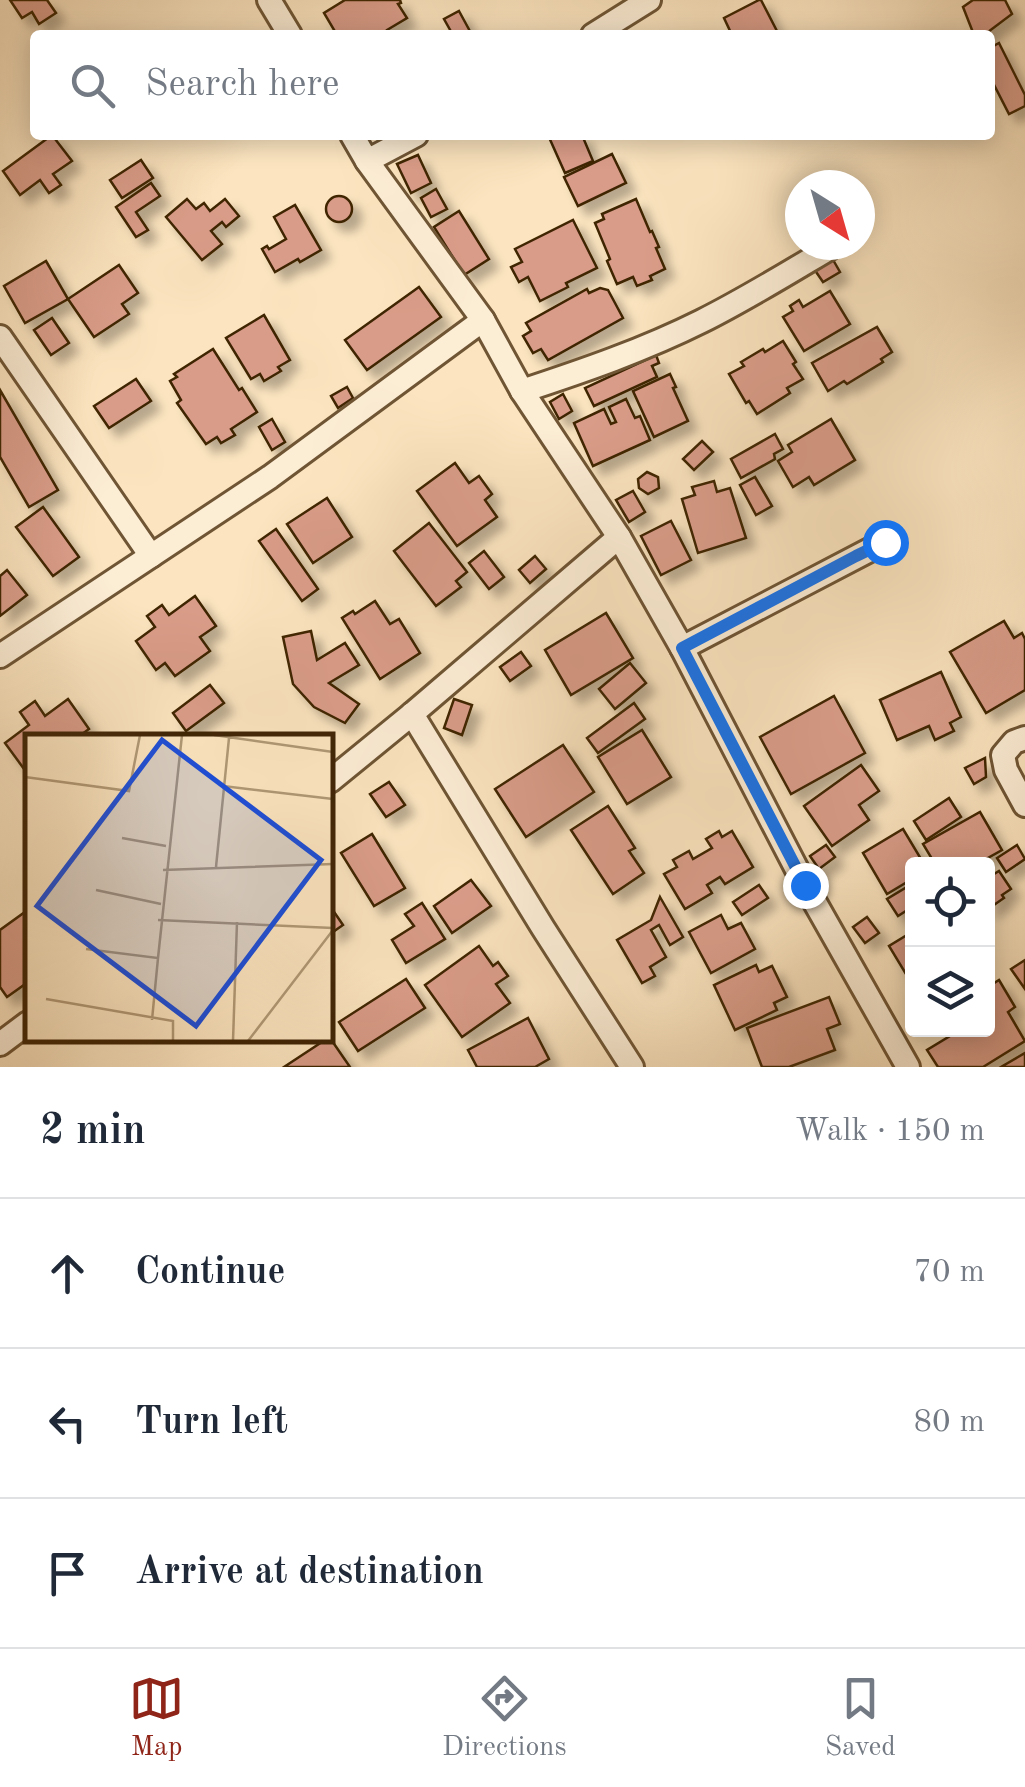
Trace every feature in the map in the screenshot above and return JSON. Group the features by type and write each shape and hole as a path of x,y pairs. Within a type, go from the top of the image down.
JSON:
{"street":[{"path":"268,0 287,30"},
{"path":"600,30 649,0"},
{"path":"355,140 483,320 522,392 618,538 682,648 805,885 908,1067"},
{"path":"367,160 406,140"},
{"path":"522,392 590,369 699,322 810,260"},
{"path":"0,656 270,476 483,320"},
{"path":"0,338 151,556"},
{"path":"332,779 618,538"},
{"path":"682,648 885,542"},
{"path":"412,714 631,1067"},
{"path":"1025,738 1014,742 1003,755 1006,770 1025,805"},
{"path":"0,1044 25,1024"}],"building":[{"path":"10,0 47,0 56,13 39,24 32,12 22,18"},
{"path":"345,0 400,0 398,4 407,18 387,30 334,30 324,13"},
{"path":"761,0 776,30 730,30 724,18"},
{"path":"973,0 1005,0 1012,14 991,30 972,30 963,7"},
{"path":"459,11 469,30 450,30 444,19"},
{"path":"999,43 1025,95 1025,106 1009,114 995,87 995,45"},
{"path":"45,140 56,140 72,161 53,174 61,185 49,193 40,180 20,195 3,171"},
{"path":"550,140 584,140 593,161 565,173"},
{"path":"612,154 626,183 578,206 564,177"},
{"path":"418,155 431,183 411,193 397,164"},
{"path":"141,160 153,178 122,198 110,180"},
{"path":"151,183 160,196 136,212 148,230 136,237 116,207"},
{"path":"436,189 447,209 431,217 421,198"},
{"path":"339,196 348,200 352,209 348,218 339,222 330,218 326,209 330,200"},
{"path":"187,199 196,209 204,203 210,211 225,199 239,216 226,227 222,222 211,231 222,244 202,260 166,217"},
{"path":"636,199 665,269 637,286 633,277 617,284 595,223 604,219 602,214"},
{"path":"295,205 321,250 275,272 262,249 286,239 274,217"},
{"path":"459,211 489,259 464,275 434,227"},
{"path":"573,220 597,268 540,301 528,277 519,282 511,267 522,262 515,249"},
{"path":"833,260 840,272 823,282 814,269"},
{"path":"46,261 68,299 25,323 4,286"},
{"path":"119,265 138,293 122,304 129,314 94,337 68,299"},
{"path":"419,287 441,317 367,370 345,340"},
{"path":"600,288 608,290 623,318 548,360 541,349 533,353 523,336 531,331 526,323 587,289 589,293"},
{"path":"830,291 850,324 804,351 783,317 793,311 790,306 799,300 803,307"},
{"path":"264,315 290,360 264,381 260,374 251,379 226,338"},
{"path":"52,318 69,343 51,355 34,330"},
{"path":"877,327 892,352 847,384 844,381 828,391 812,363"},
{"path":"783,341 803,379 787,388 790,393 757,414 729,374 744,366 741,362"},
{"path":"213,349 257,412 231,429 235,435 221,443 217,437 206,444 177,403 181,400 170,381 177,377 174,374"},
{"path":"656,355 659,363 652,366 657,377 594,406 585,388"},
{"path":"670,374 688,421 654,437 633,391"},
{"path":"136,379 151,401 109,428 94,406"},
{"path":"347,387 353,398 338,408 331,396"},
{"path":"0,390 58,490 29,507 0,457"},
{"path":"563,394 572,411 559,419 550,402"},
{"path":"626,399 635,418 640,416 650,440 593,466 574,423 604,409 611,424 616,422 609,407"},
{"path":"272,419 285,442 272,450 259,427"},
{"path":"831,419 855,460 814,485 809,477 793,487 778,461 792,452 788,445"},
{"path":"775,434 783,449 774,454 775,459 741,478 731,459"},
{"path":"702,441 713,452 694,470 683,459"},
{"path":"455,463 469,483 479,476 492,494 485,500 497,517 457,546 417,491"},
{"path":"647,472 658,477 659,488 648,494 639,488 638,479"},
{"path":"755,477 772,506 756,515 740,485"},
{"path":"714,481 717,492 730,488 746,538 698,553 682,499 695,495 692,487"},
{"path":"633,491 645,512 629,522 616,500"},
{"path":"327,498 352,537 313,563 287,524"},
{"path":"43,507 79,557 53,576 16,527"},
{"path":"671,521 691,560 661,575 641,536"},
{"path":"429,523 467,572 456,581 461,587 436,606 394,551"},
{"path":"276,529 318,589 302,601 259,541"},
{"path":"484,551 504,577 489,589 469,563"},
{"path":"535,556 546,569 530,583 519,570"},
{"path":"7,570 27,595 0,616 0,576"},
{"path":"195,596 216,626 200,637 210,651 175,676 165,663 156,670 136,641 155,627 147,616 162,605 169,615"},
{"path":"375,601 390,624 399,619 420,653 380,679 342,618"},
{"path":"606,613 633,658 571,695 545,650"},
{"path":"1004,621 1014,638 1022,633 1025,639 1025,690 986,713 950,652"},
{"path":"311,631 317,660 345,643 359,665 329,683 359,704 345,723 314,707 293,684 283,637"},
{"path":"521,652 531,666 510,681 500,667"},
{"path":"630,663 646,683 615,709 599,689"},
{"path":"941,672 961,717 950,723 954,731 935,740 929,726 897,740 880,700"},
{"path":"210,685 224,703 186,731 173,713"},
{"path":"834,696 865,753 791,794 760,737"},
{"path":"68,699 89,729 82,734 25,734 25,770 5,743 29,725 20,712 35,701 45,716"},
{"path":"454,699 472,705 462,735 444,728"},
{"path":"634,703 645,719 598,753 587,738"},
{"path":"642,730 671,777 627,804 598,757"},
{"path":"563,745 594,792 526,837 495,789"},
{"path":"985,758 986,777 974,784 965,768"},
{"path":"861,765 879,791 859,805 869,820 832,846 804,806"},
{"path":"389,782 405,805 386,817 370,794"},
{"path":"949,798 961,817 926,840 914,821"},
{"path":"608,806 635,848 629,851 644,873 613,894 571,830"},
{"path":"980,812 1002,850 990,857 931,857 923,844"},
{"path":"903,829 920,857 905,857 905,883 887,894 863,853"},
{"path":"719,831 722,837 732,831 753,867 725,884 720,877 707,885 712,893 685,909 664,874 677,867 673,860 689,851 693,859 712,848 706,839"},
{"path":"372,834 405,888 374,906 341,853"},
{"path":"826,845 835,857 819,869 810,856"},
{"path":"1017,845 1025,859 1006,872 997,858"},
{"path":"999,871 1011,889 1002,895 1004,898 995,904 995,873"},
{"path":"471,880 491,906 452,933 434,906"},
{"path":"759,885 768,898 742,915 733,902"},
{"path":"905,888 905,912 898,916 887,899"},
{"path":"660,897 683,937 670,945 659,925 651,930 666,957 650,967 655,976 642,983 617,940 651,920"},
{"path":"422,903 445,939 406,963 392,940 414,926 405,914"},
{"path":"332,909 343,925 332,933"},
{"path":"25,912 25,984 7,997 0,987 0,930"},
{"path":"721,915 728,929 741,923 755,949 711,973 689,932"},
{"path":"867,917 879,933 865,943 853,927"},
{"path":"905,936 905,972 889,946"},
{"path":"479,946 493,966 498,962 508,976 496,984 510,1003 462,1037 425,985"},
{"path":"1025,960 1025,989 1011,969"},
{"path":"756,965 759,972 772,966 787,997 774,1003 777,1010 735,1030 714,985"},
{"path":"406,979 425,1008 358,1051 339,1022"},
{"path":"999,980 1015,1007 1008,1012 1025,1041 983,1067 938,1067 927,1050 948,1037 995,1037 995,983"},
{"path":"829,997 840,1024 827,1029 835,1050 789,1067 762,1067 747,1028"},
{"path":"528,1018 549,1059 535,1067 477,1067 468,1050"},
{"path":"332,1041 350,1067 284,1067 322,1042"},
{"path":"1025,1053 1025,1067 1001,1067"}],"route":[{"path":"805,885 682,648 885,542"}]}
